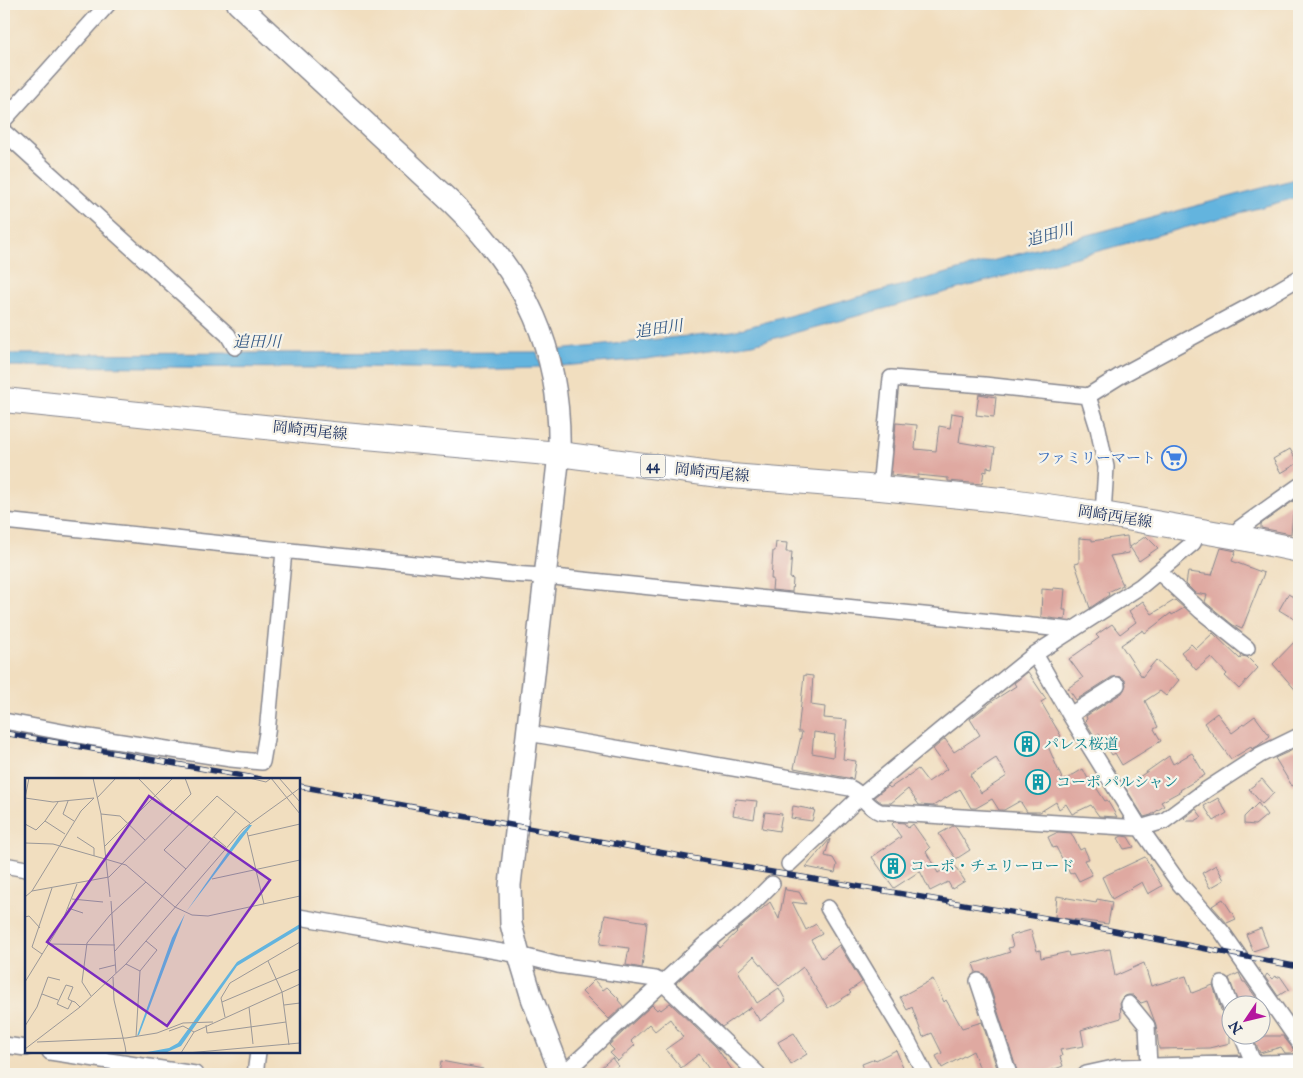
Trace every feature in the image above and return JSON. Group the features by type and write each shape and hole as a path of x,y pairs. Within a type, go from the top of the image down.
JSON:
{"main road":[{"name":"岡崎西尾線","path":"4,400 332,434 558,454 719,474 1011,501 1103,514 1237,537 1299,550"}],"street":[{"path":"4,120 108,4"},
{"path":"238,4 484,236 526,298 546,344 553,369 559,422 558,454 510,885 511,924 519,955 532,998 562,1074 744,912 772,884"},
{"path":"4,132 228,335 235,347"},
{"path":"880,488 891,378 1088,396 1120,376 1299,278"},
{"path":"1088,396 1098,428 1106,467 1103,514"},
{"path":"1237,537 1240,528 1299,486"},
{"path":"4,521 1071,630"},
{"path":"789,864 861,796 1035,654 1141,586 1193,543 1199,531"},
{"path":"4,721 89,737 262,762 267,733 284,550"},
{"path":"1159,572 1201,611 1247,648"},
{"path":"1035,654 1140,828 1178,882 1222,932 1299,1042"},
{"path":"1070,714 1117,685"},
{"path":"528,733 850,788 861,796 869,806 880,812 1140,828 1164,821 1206,790 1260,756 1299,736"},
{"path":"4,865 25,869"},
{"path":"828,908 908,1041 925,1074"},
{"path":"300,917 519,955 558,965 655,979 663,983 758,1074"},
{"path":"978,981 1009,1074"},
{"path":"1222,984 1226,996"},
{"path":"1129,1004 1147,1026 1148,1066"},
{"path":"4,1045 25,1048"},
{"path":"1246,1046 1254,1064"},
{"path":"57,1053 195,1074"},
{"path":"255,1074 258,1053"},
{"path":"1086,1074 1118,1066 1299,1062"}],"water":[{"path":"1299,178 1299,197 753,344 646,359 561,366 558,350 733,331"},
{"path":"537,352 541,367 467,369 4,366 4,354"}],"building":[{"path":"979,394 996,397 994,417 976,415"},
{"path":"952,413 963,415 959,442 995,448 992,468 987,467 987,472 984,471 982,484 948,481 948,478 918,475 918,478 891,475 896,423 917,425 915,449 936,451 939,426 950,428"},
{"path":"1290,449 1298,463 1281,473 1273,459"},
{"path":"1299,497 1299,518 1293,514 1291,534 1261,528 1261,524"},
{"path":"1127,536 1129,553 1110,556 1123,585 1108,592 1109,595 1090,608 1075,564 1079,563 1079,538 1092,539 1092,541"},
{"path":"1146,536 1158,548 1139,561 1130,547"},
{"path":"776,542 787,543 786,552 792,552 790,578 793,579 792,592 772,590 773,551 775,551"},
{"path":"1221,548 1236,551 1232,561 1264,573 1242,629 1233,625 1205,602 1207,595 1195,593 1186,584 1188,572 1212,575"},
{"path":"1053,588 1065,589 1063,610 1066,610 1065,620 1041,617 1042,589 1053,590"},
{"path":"1288,594 1299,600 1299,622 1279,610"},
{"path":"1175,600 1184,608 1172,615 1171,613 1145,633 1143,630 1121,645 1142,677 1156,660 1179,680 1166,696 1160,691 1145,701 1158,727 1154,729 1161,741 1122,765 1115,753 1112,755 1099,734 1095,737 1085,721 1087,719 1086,716 1122,693 1126,685 1125,680 1121,677 1112,677 1076,700 1068,688 1083,678 1069,659 1099,638 1096,635 1112,624 1120,634 1136,622 1129,611 1143,601 1152,614"},
{"path":"1213,633 1240,659 1242,656 1247,657 1258,668 1239,689 1225,676 1227,674 1211,657 1196,670 1181,652 1191,644 1196,649"},
{"path":"1299,637 1299,694 1273,664"},
{"path":"1028,672 1046,699 1041,702 1061,736 1047,744 1063,781 1083,769 1088,779 1090,778 1105,801 1107,800 1117,817 1099,816 1091,805 1072,814 1066,804 1059,809 1056,802 1040,812 1027,812 1020,801 1004,810 999,810 992,799 976,808 971,808 960,789 933,806 919,805 908,789 891,803 882,803 874,797 888,786 890,788 918,769 928,782 947,769 933,749 945,739 954,752 980,735 970,719 1016,686 1014,683","holes":["996,758 1007,776 981,793 970,775"]},
{"path":"804,675 813,676 811,705 825,707 824,718 847,720 843,759 856,761 853,779 794,768 802,732 798,732","holes":["814,732 835,735 833,757 812,753"]},
{"path":"1217,713 1232,733 1255,716 1270,736 1258,746 1252,749 1251,747 1231,759 1204,723"},
{"path":"1295,749 1299,756 1299,782 1292,786 1275,758"},
{"path":"1192,753 1205,775 1161,802 1164,806 1151,815 1144,817 1125,787 1169,756 1173,764"},
{"path":"1262,779 1274,793 1262,804 1249,789"},
{"path":"1218,798 1227,813 1214,821 1204,806"},
{"path":"736,799 757,801 754,819 733,815"},
{"path":"1258,803 1267,815 1255,825 1244,824 1244,817"},
{"path":"793,806 815,810 812,821 791,818"},
{"path":"1196,809 1202,817 1195,821 1187,821 1184,818"},
{"path":"765,812 782,814 779,831 762,828"},
{"path":"894,822 904,823 908,828 913,824 930,848 926,852 938,873 953,863 965,881 952,889 948,882 930,891 920,871 894,888 872,857 901,837 892,824"},
{"path":"955,826 970,850 956,859 939,834"},
{"path":"1058,832 1071,833 1080,850 1084,848 1089,859 1084,860 1092,875 1079,881 1074,872 1070,874 1056,847 1053,848 1048,837"},
{"path":"1122,836 1128,837 1134,847 1124,849 1118,838"},
{"path":"830,839 825,856 833,858 837,865 835,873 806,867"},
{"path":"1145,857 1162,886 1148,894 1142,882 1112,899 1102,877"},
{"path":"1216,865 1224,880 1210,888 1202,873"},
{"path":"785,887 786,890 799,892 806,904 792,902 806,930 816,924 822,934 811,940 822,958 839,945 862,982 849,991 851,993 828,1008 803,967 779,986 754,956 738,971 757,1003 779,988 786,1001 760,1021 751,1007 722,1027 676,983 718,945 720,948 736,931 770,902 779,919"},
{"path":"1057,896 1096,903 1097,899 1112,902 1108,924 1055,917"},
{"path":"1223,899 1236,919 1227,923 1212,906"},
{"path":"605,915 647,922 642,968 626,965 629,948 600,944"},
{"path":"1261,928 1268,946 1253,951 1246,934"},
{"path":"1031,930 1037,951 1040,950 1041,958 1068,952 1069,956 1110,949 1115,976 1144,963 1151,986 1186,976 1192,993 1213,985 1220,1007 1220,1045 1209,1048 1159,1049 1156,1025 1147,1001 1141,1003 1133,995 1128,995 1120,1001 1121,1018 1081,1030 1084,1046 1060,1050 1063,1066 1042,1074 1018,1074 987,978 984,974 976,972 973,964 1010,952 1008,948 1013,947 1010,936"},
{"path":"1239,973 1243,982 1245,982 1255,996 1235,996 1229,978"},
{"path":"1267,974 1272,979 1280,976 1289,989 1278,996 1265,977"},
{"path":"933,979 944,1002 946,1000 962,1028 982,1022 999,1074 982,1074 973,1051 942,1068 936,1056 942,1053 932,1033 923,1037 912,1007 907,1010 900,997"},
{"path":"594,980 603,990 607,987 623,1006 609,1019 582,992"},
{"path":"670,1003 716,1047 735,1074 712,1074 699,1054 681,1068 666,1049 683,1037 670,1019 655,1031 649,1024 631,1041 635,1045 618,1061 610,1053 614,1050 609,1045 652,1005 657,1010 659,1008 661,1010"},
{"path":"794,1033 807,1054 791,1064 778,1042"},
{"path":"1270,1036 1283,1036 1294,1050 1290,1053 1285,1053 1281,1047 1260,1053 1257,1046 1270,1046"},
{"path":"896,1050 906,1074 866,1074 862,1064 876,1060"},
{"path":"612,1058 618,1066 609,1074 593,1074"},
{"path":"441,1061 483,1069 482,1074 439,1074"}],"railway":[{"path":"4,733 254,778"},
{"path":"300,786 713,862 1058,920 1299,967"}],"place":[{"name":"ファミリーマート","path":"1174,458"},
{"name":"パレス桜道","path":"1027,744"},
{"name":"コーポ パルシャン","path":"1038,782"},
{"name":"コーポ・チェリーロード","path":"893,866"}],"water label":[{"name":"追田川","path":"1050,236"},
{"name":"追田川","path":"659,330"},
{"name":"追田川","path":"257,343"}]}
